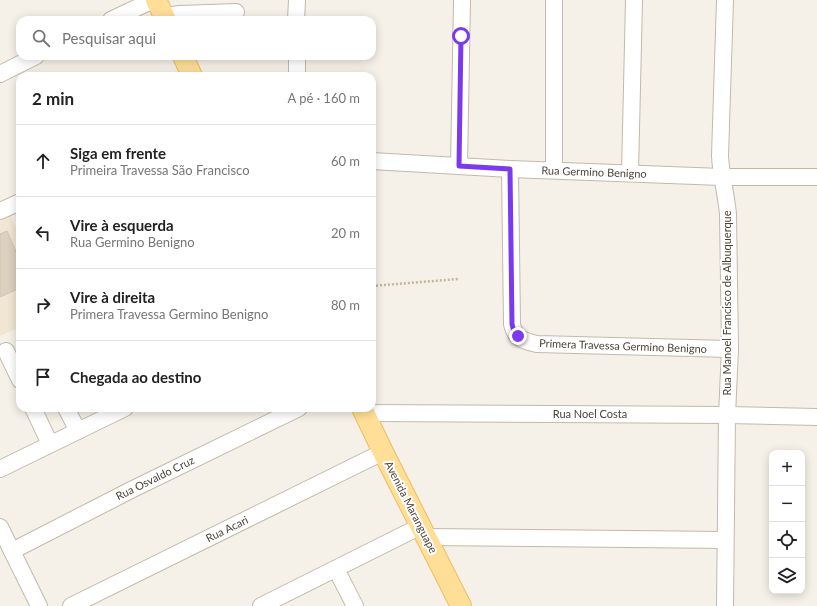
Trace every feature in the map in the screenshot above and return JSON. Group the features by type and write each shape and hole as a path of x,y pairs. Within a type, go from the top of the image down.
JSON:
{"main road":[{"path":"185,60 190,72"},
{"name":"Avenida Maranguape","path":"364,412 461,606"}],"street":[{"path":"119,16 153,0"},
{"path":"296,16 297,0"},
{"path":"459,166 462,0"},
{"path":"554,0 554,170"},
{"path":"630,173 634,0"},
{"name":"Rua Manoel Francisco de Albuquerque","path":"725,0 720,156 728,214 730,349 727,415 725,606"},
{"path":"167,12 236,12"},
{"path":"0,74 28,60"},
{"path":"297,60 297,72"},
{"name":"Rua Germino Benigno","path":"376,162 722,177 817,177"},
{"name":"Primera Travessa Germino Benigno","path":"510,169 512,324 514,332 518,336 525,341 538,344 730,349"},
{"path":"0,211 16,204"},
{"path":"6,351 16,372"},
{"name":"Rua Noel Costa","path":"376,410 817,417"},
{"path":"35,412 50,444"},
{"path":"68,412 78,431"},
{"path":"0,469 117,412"},
{"name":"Rua Osvaldo Cruz","path":"12,551 132,489 291,412"},
{"name":"Rua Acari","path":"71,606 383,452"},
{"path":"0,527 39,606"},
{"path":"261,606 336,569 424,532 725,540"},
{"path":"336,569 355,606"}],"path":[{"path":"376,286 458,279"}],"shaded area":[{"path":"11,216 16,228 16,329 0,336 0,221"}],"building":[{"path":"7,231 16,252 16,290 0,297 0,234"}],"route":[{"path":"461,36 459,166 510,169 512,324 514,332 518,336"}]}
